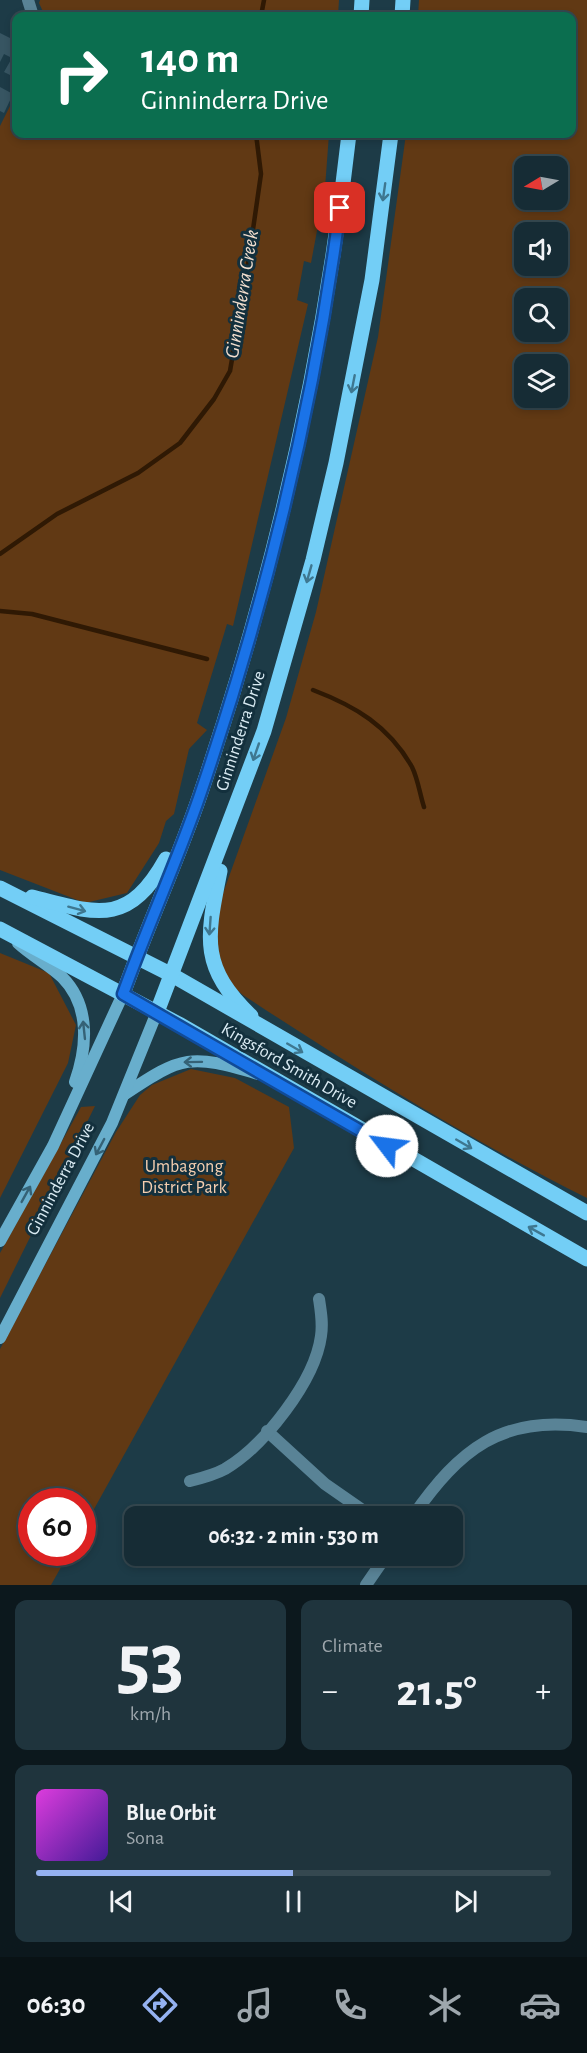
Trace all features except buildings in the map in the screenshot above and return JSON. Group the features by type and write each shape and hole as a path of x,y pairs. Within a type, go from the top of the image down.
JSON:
{"main road":[{"name":"Ginninderra Drive","path":"0,1241 53,1146 123,994 199,797 268,569 293,464 331,270 348,138"},
{"name":"Ginninderra Drive","path":"0,1338 125,1094 264,731 313,560 336,463 372,280 390,138"},
{"path":"0,888 88,912 102,912 125,905 146,890 155,878 199,797"},
{"path":"229,827 210,918 211,954 226,988 271,1034"},
{"name":"Kingsford Smith Drive","path":"0,888 172,975 271,1034 587,1213"},
{"path":"1,929 62,977 75,996 86,1029 83,1059 53,1146"},
{"name":"Kingsford Smith Drive","path":"1,929 158,1012 587,1259"},
{"path":"125,1094 171,1065 189,1061 215,1062 270,1078"}],"street":[{"path":"190,1481 206,1477 229,1466 267,1431 289,1406 316,1357 322,1317 319,1299"},
{"path":"421,1506 450,1468 482,1443 516,1428 534,1425 565,1423 587,1426"},
{"path":"267,1431 318,1477 357,1506"},
{"path":"366,1585 379,1566"}],"green space":[{"path":"40,0 339,0 338,12 43,12"},
{"path":"419,0 587,0 587,1198 455,1127 327,1049 243,995 230,984 217,962 217,910 286,718 316,612 378,337 405,138 576,138 576,12 418,12"},
{"path":"12,102 12,138 329,138 325,188 311,263 304,261 297,300 308,304 233,626 227,624 197,723 207,730 189,749 174,814 166,821 159,843 127,893 85,903 0,870 0,126"},
{"path":"0,953 49,973 76,1025 68,1063 0,1198"},
{"name":"Umbagong District Park","path":"191,1069 235,1078 289,1107 294,1148 96,1506 96,1488 18,1488 18,1566 62,1566 51,1585 0,1585 0,1349 116,1132 140,1095 152,1085"},
{"path":"95,1106 0,1298 0,1253 81,1107"}],"waterway":[{"name":"Ginninderra Creek","path":"262,12 264,0"},
{"name":"Ginninderra Creek","path":"0,554 57,514 138,473 180,443 214,399 230,371 247,271 261,174 256,138"},
{"path":"0,611 32,614 207,659"},
{"path":"313,690 343,703 370,719 393,740 412,767 424,807"}],"route":[{"path":"340,208 313,371 271,557 199,797 143,937 123,994 179,1024 387,1146"}]}
